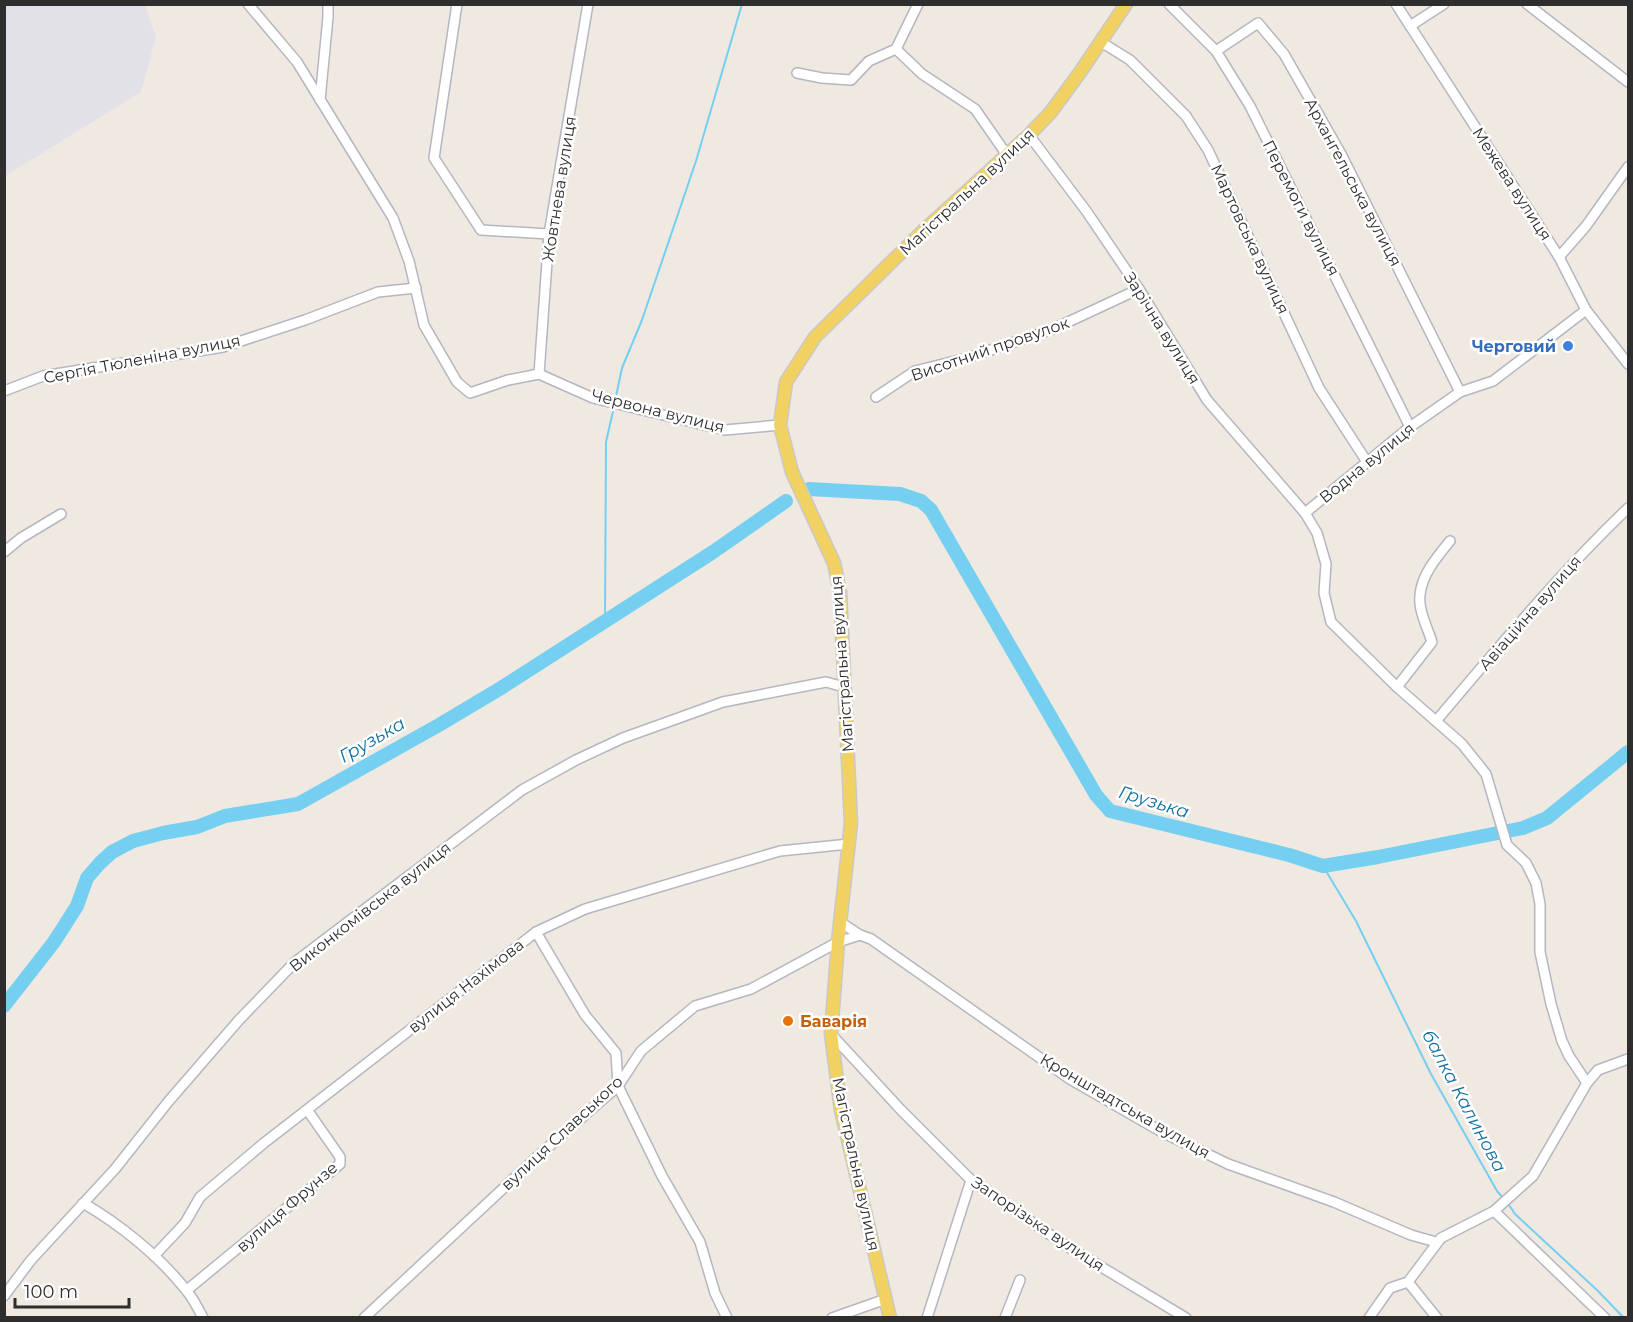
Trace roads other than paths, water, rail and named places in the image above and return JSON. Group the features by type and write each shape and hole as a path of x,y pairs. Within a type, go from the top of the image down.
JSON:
{"main road":[{"name":"Магістральна вулиця","path":"890,1317 841,1110 831,1034 851,805 840,592 834,562 792,472 780,425 786,382 815,337 1051,112 1126,4"}],"street":[{"path":"248,4 297,62 393,218 409,261 424,325 457,382 470,393 508,380 539,374"},
{"path":"320,100 328,4"},
{"path":"456,4 434,158 481,230 549,234"},
{"name":"Жовтнева вулиця","path":"539,374 549,234 588,4"},
{"path":"797,73 851,80 869,61 896,49 918,4"},
{"name":"Перемоги вулиця","path":"1169,4 1216,51 1250,106 1410,427"},
{"name":"Межева вулиця","path":"1395,4 1559,257 1586,310 1628,361"},
{"path":"1410,27 1444,4"},
{"path":"1527,4 1629,82"},
{"name":"Архангельська вулиця","path":"1216,51 1258,24 1284,54 1341,154 1460,392"},
{"name":"Мартовська вулиця","path":"1101,42 1130,60 1186,116 1208,150 1319,388 1367,462"},
{"path":"896,49 922,74 975,109 1007,155"},
{"name":"Зарічна вулиця","path":"1029,135 1087,212 1139,289 1207,400 1305,513"},
{"path":"1559,257 1586,226 1629,167"},
{"name":"Сергія Тюленіна вулиця","path":"4,391 43,376 223,347 305,320 378,292 416,288"},
{"name":"Висотний провулок","path":"876,397 915,371 967,358 1053,329 1139,289"},
{"name":"Водна вулиця","path":"1586,310 1493,381 1460,392 1410,427 1305,513 1317,533 1326,564 1324,593 1330,622 1396,687 1462,744 1486,774 1507,845 1526,863 1536,883 1540,904 1540,952 1551,1004 1562,1041 1587,1083"},
{"name":"Червона вулиця","path":"539,374 593,398 724,430 780,425"},
{"name":"Авіаційна вулиця","path":"1436,721 1528,613 1591,544 1629,508"},
{"path":"4,552 21,538 61,514"},
{"path":"1396,687 1432,642 1419,597 1425,578 1450,541"},
{"name":"Виконкомівська вулиця","path":"4,1296 31,1260 115,1169 168,1102 239,1020 296,962 522,790 576,760 623,738 723,702 826,682 844,687"},
{"name":"вулиця Нахімова","path":"154,1256 185,1223 200,1197 264,1143 536,932 585,909 780,851 849,844"},
{"name":"Кронштадтська вулиця","path":"840,922 879,944 1070,1078 1162,1132 1228,1164 1334,1202 1411,1235 1439,1240"},
{"path":"536,932 585,1015 616,1053 618,1086 662,1176 700,1242 715,1293 727,1317"},
{"name":"вулиця Славського","path":"364,1317 529,1164 618,1086 641,1051 695,1006 751,989 838,942 860,935"},
{"name":"Запорізька вулиця","path":"831,1034 901,1110 971,1180 1065,1245 1186,1317"},
{"path":"1369,1317 1390,1288 1408,1282 1439,1240 1494,1211 1521,1188 1533,1176 1587,1083 1598,1070 1629,1059"},
{"name":"вулиця Фрунзе","path":"187,1290 340,1164 340,1157 308,1111"},
{"path":"927,1317 971,1180"},
{"path":"83,1203 102,1214 154,1256 187,1290 203,1317"},
{"path":"1494,1211 1605,1317"},
{"path":"1005,1317 1020,1280"},
{"path":"1408,1282 1437,1317"},
{"path":"832,1317 886,1299"}],"waterway":[{"path":"615,401 622,368 642,320 696,161 742,4"},
{"path":"605,621 606,442 614,407"},
{"name":"Грузька","path":"809,489 900,494 921,501 931,510 1096,795 1110,811 1289,855 1323,866 1523,828 1547,818 1628,752"},
{"name":"Грузька","path":"4,1006 54,942 77,906 87,878 112,852 133,841 197,827 225,816 298,804 501,688 713,552 786,501"},
{"name":"балка Калинова","path":"1323,866 1356,921 1431,1074 1503,1198"},
{"name":"балка Калинова","path":"1507,1202 1515,1214 1624,1318"}],"place":[{"name":"Черговий","path":"1568,346"},
{"name":"Баварія","path":"788,1021"}]}
